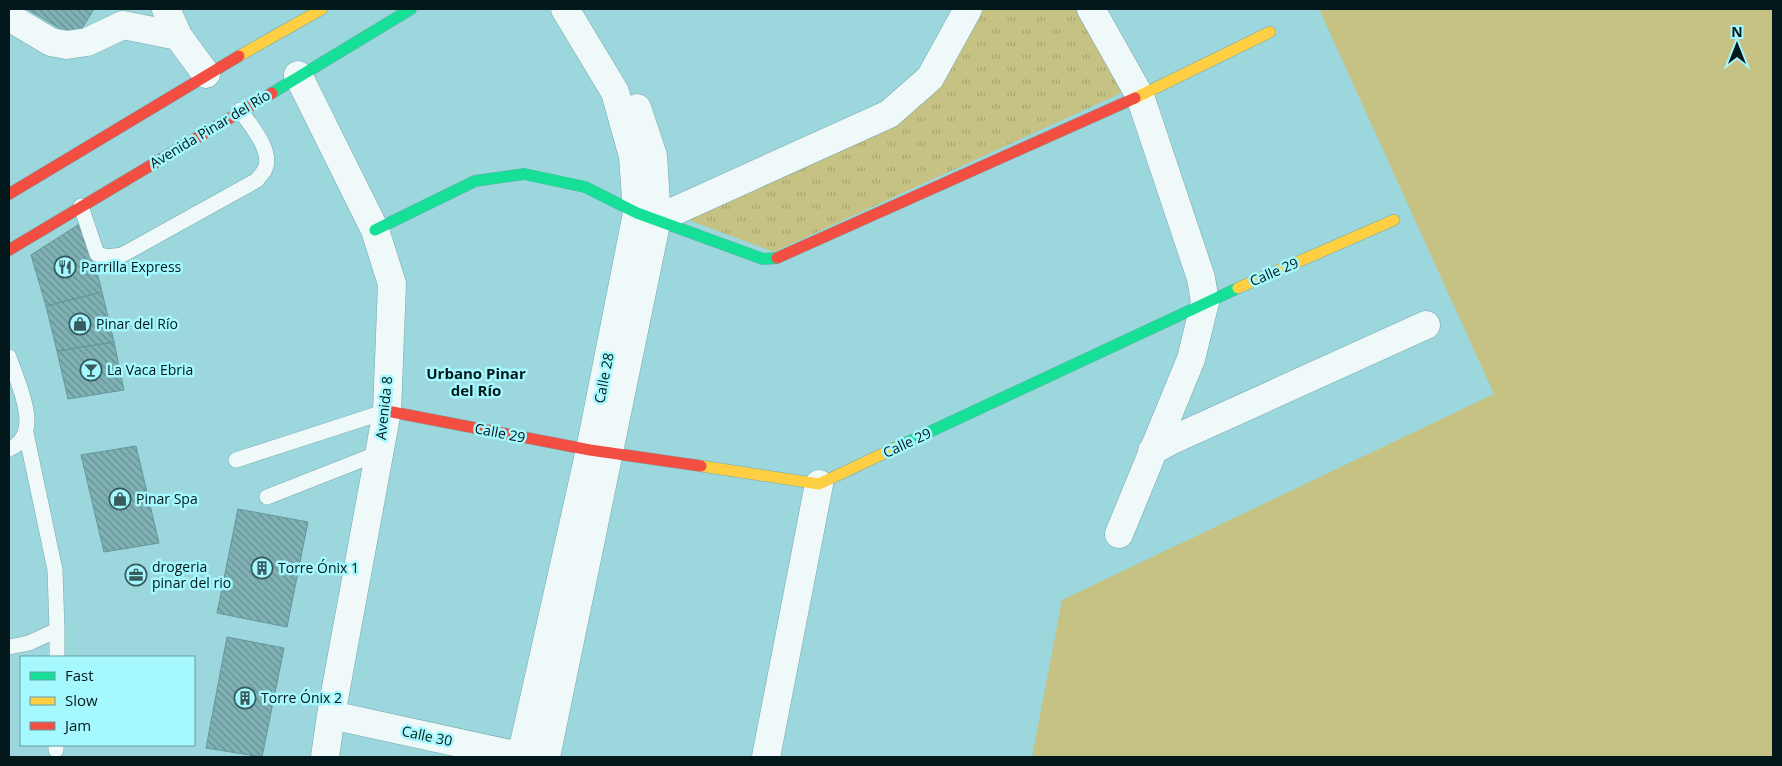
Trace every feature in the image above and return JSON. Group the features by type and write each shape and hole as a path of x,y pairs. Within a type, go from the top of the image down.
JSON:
{"street":[{"path":"166,9 178,36 206,74"},
{"path":"9,194 206,74 322,9"},
{"name":"Avenida Pinar del Río","path":"9,250 411,9"},
{"name":"Calle 28","path":"565,9 615,92 647,216"},
{"name":"Calle 28","path":"546,757 599,451 647,216 654,156 630,86 583,9"},
{"path":"647,216 889,114 930,78 968,9"},
{"path":"1091,9 1140,96 1201,278 1205,302 1191,359 1119,534"},
{"path":"9,17 51,42 67,46 87,42 123,25 178,36"},
{"path":"375,230 475,181 524,174 585,187 647,216 763,259 776,260 1140,96 1270,32"},
{"name":"Avenida 8","path":"298,75 375,230 392,284 387,412 330,715 325,757"},
{"name":"Calle 29","path":"387,412 599,451 819,484 1205,302 1394,220"},
{"path":"1152,452 1170,441 1426,325"},
{"name":"Calle 28","path":"522,757 599,451"},
{"path":"766,757 819,484"},
{"name":"Calle 30","path":"330,715 522,757"}],"lane":[{"path":"81,206 97,254 108,257 122,255 256,180 265,170 266,150 240,110"},
{"path":"9,357 28,418 26,433 55,570 57,656"},
{"path":"9,388 24,404"},
{"path":"236,460 387,412"},
{"path":"9,449 13,448 26,433"},
{"path":"267,497 379,453"},
{"path":"9,647 29,643 57,630"}],"green space":[{"path":"978,9 1073,9 1085,17 1128,90 774,252 675,215 894,122"},
{"path":"1319,9 1773,9 1773,757 1032,757 1062,600 1494,394"}],"building":[{"path":"27,9 94,9 76,38"},
{"name":"Parrilla Express","path":"84,221 102,292 46,306 31,255"},
{"name":"Pinar del Río","path":"102,292 114,342 57,351 46,306"},
{"name":"La Vaca Ebria","path":"114,342 124,390 68,399 57,351"},
{"name":"Pinar Spa","path":"136,446 159,543 104,552 81,455"},
{"name":"Torre Ónix 1","path":"238,509 308,522 287,627 217,613"},
{"name":"Torre Ónix 2","path":"227,637 284,648 262,757 206,748"}],"traffic: fast":[{"path":"272,93 411,9"},
{"path":"375,230 475,181 524,174 585,187 637,213 763,259 777,258"},
{"path":"895,448 1238,288"}],"traffic: slow":[{"path":"239,56 322,9"},
{"path":"1135,98 1270,32"},
{"path":"1238,288 1394,220"},
{"path":"701,466 819,484 895,448"}],"traffic: jam":[{"path":"9,194 239,56"},
{"path":"9,250 272,93"},
{"path":"777,258 1135,98"},
{"path":"387,411 590,450 701,466"}],"place":[{"name":"Parrilla Express","path":"65,267"},
{"name":"Pinar del Río","path":"80,324"},
{"name":"La Vaca Ebria","path":"91,370"},
{"name":"Pinar Spa","path":"120,499"},
{"name":"Torre Ónix 1","path":"262,568"},
{"name":"drogeria pinar del rio","path":"136,575"},
{"name":"Torre Ónix 2","path":"245,698"}],"district":[{"name":"Urbano Pinar del Río","path":"476,382"}]}
